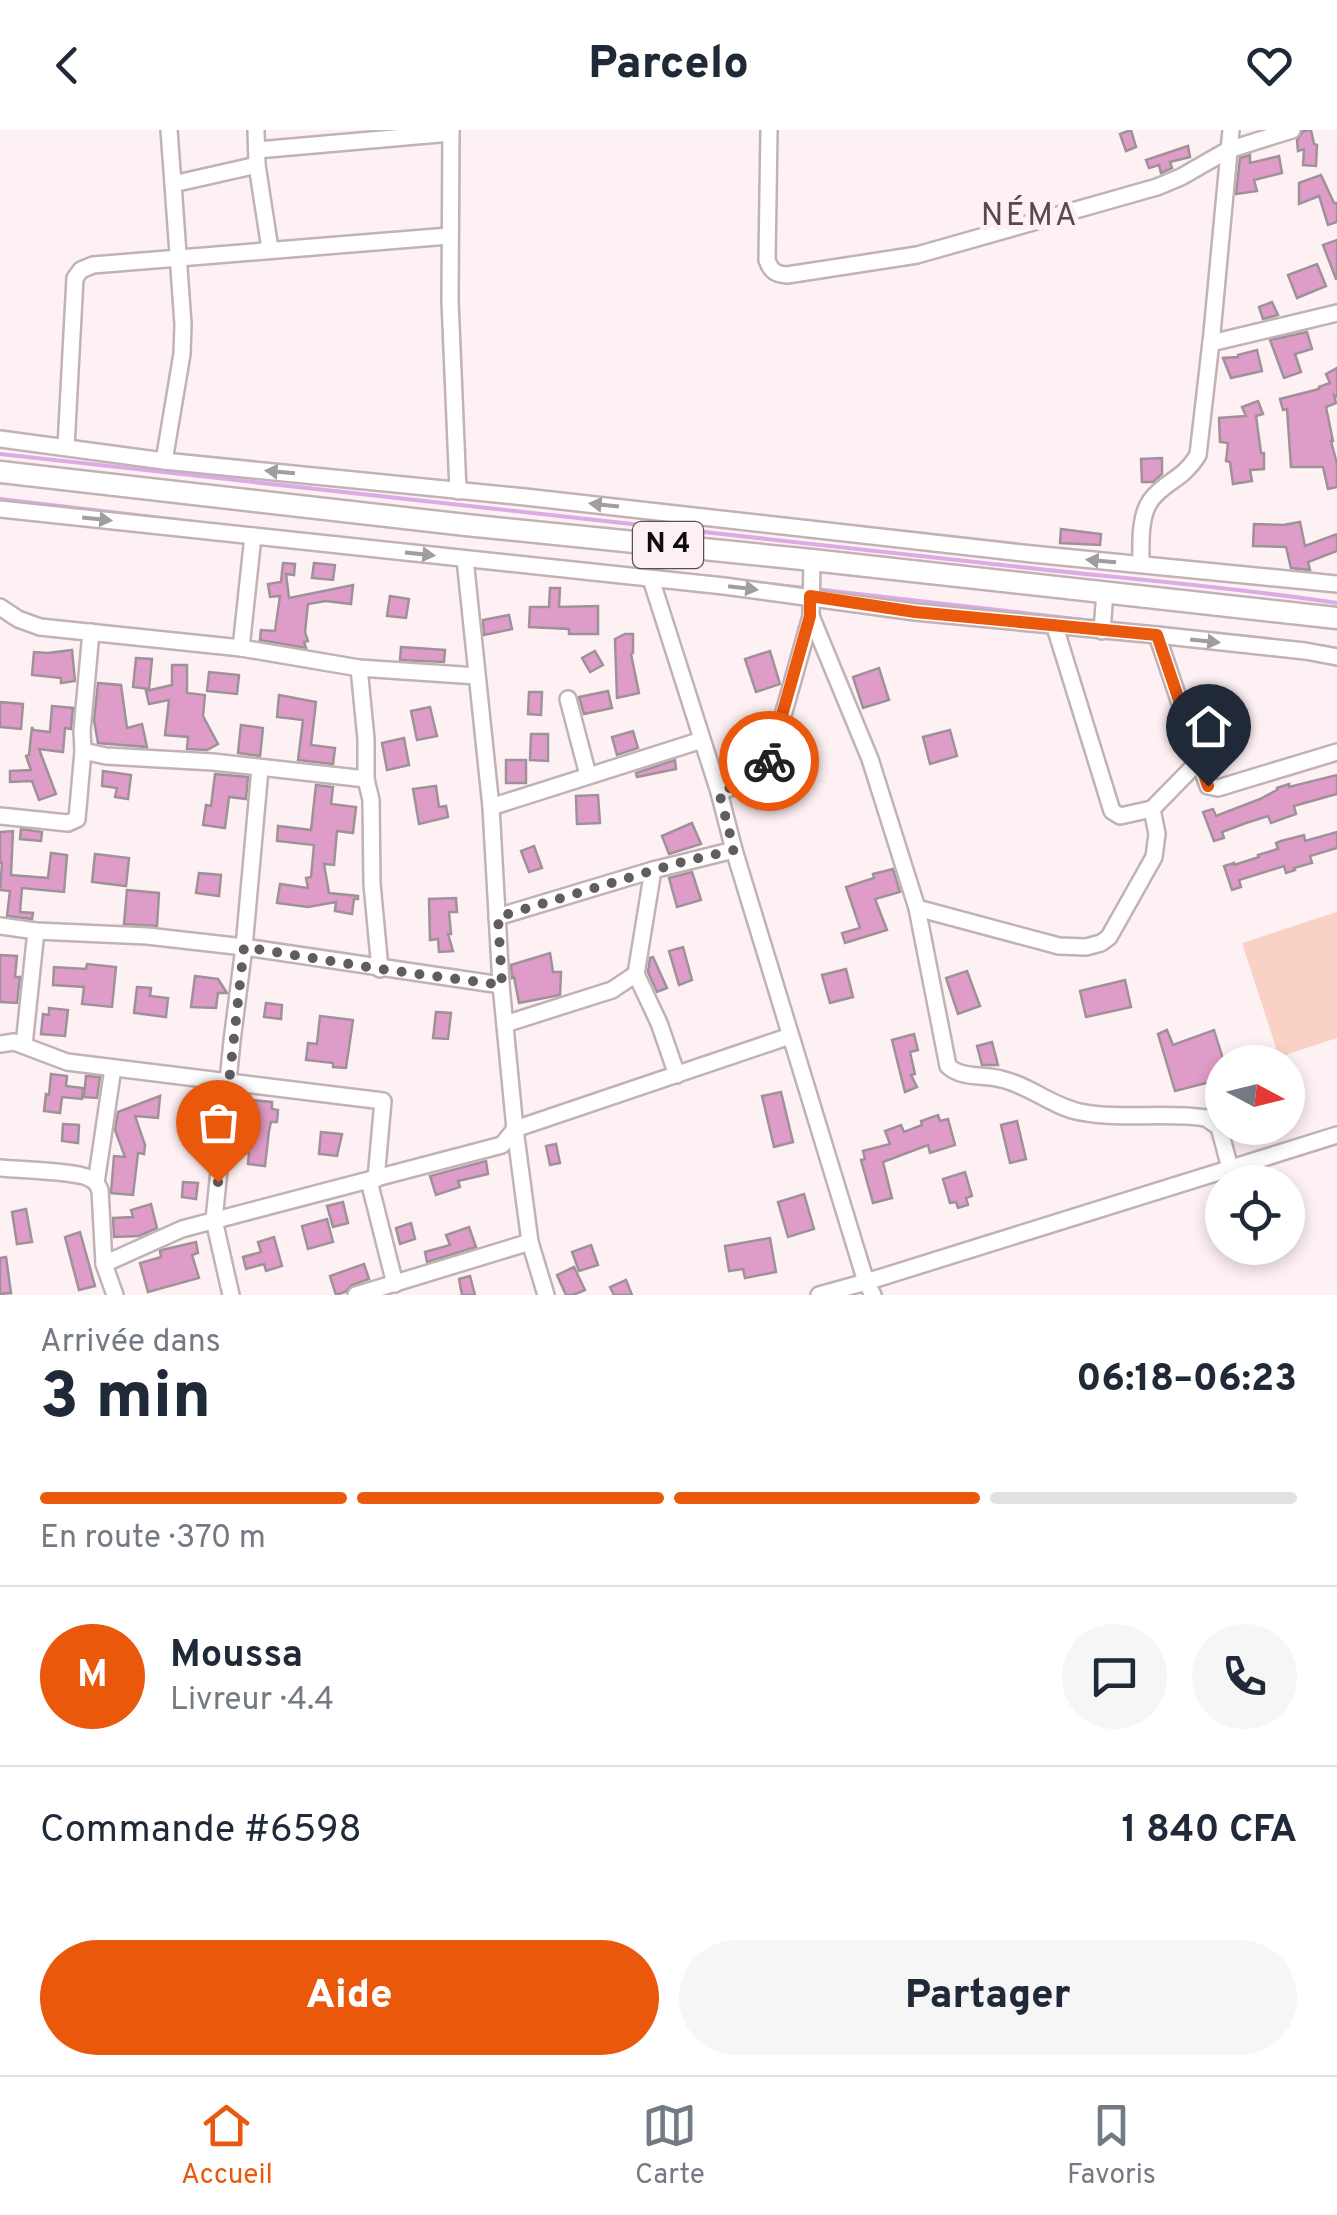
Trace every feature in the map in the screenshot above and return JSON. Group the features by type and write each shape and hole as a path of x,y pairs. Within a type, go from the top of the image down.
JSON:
{"highway":[{"name":"N 4","path":"0,472 1337,618"}],"street":[{"path":"164,460 182,354 169,130"},
{"path":"256,130 270,249"},
{"path":"769,130 767,260 771,270 787,275 916,255 1158,188 1228,150 1292,130"},
{"path":"1140,564 1145,512 1150,500 1190,468 1198,454 1231,130"},
{"path":"173,184 257,158 451,132 450,236 458,491"},
{"path":"66,447 75,278 82,270 270,249 450,236"},
{"path":"1211,344 1337,313"},
{"path":"0,438 164,460 1337,584"},
{"path":"0,508 651,579 811,591 915,612 1337,657"},
{"path":"240,648 253,536"},
{"path":"465,559 490,807 515,1130 530,1242 546,1295"},
{"path":"719,792 755,778 771,758 810,616 812,560"},
{"path":"651,579 870,1289"},
{"path":"1102,631 1105,592"},
{"path":"0,607 28,624 240,648 359,668 478,676"},
{"path":"810,616 870,759 916,908 946,1060 956,1073 1022,1085 1063,1108 1084,1113 1206,1118 1219,1127 1229,1165"},
{"path":"1056,627 1112,811 1120,816 1152,809 1198,762"},
{"path":"0,816 68,823 76,819 91,632"},
{"path":"1157,635 1206,784 1218,788 1337,752"},
{"path":"359,668 380,969"},
{"path":"568,699 588,775"},
{"path":"490,807 702,740"},
{"path":"83,751 366,779"},
{"path":"231,1295 214,1220 260,768"},
{"path":"916,908 1058,946 1101,944 1109,937 1154,857 1157,834 1152,809"},
{"path":"498,917 734,850"},
{"path":"654,870 636,974 659,1023 676,1075"},
{"path":"0,926 244,947 502,985"},
{"path":"24,1045 36,931"},
{"path":"505,1024 612,990 636,974"},
{"path":"104,1264 214,1220 502,1145 515,1130 790,1036"},
{"path":"0,1044 14,1042 67,1062 383,1101 373,1180 394,1284"},
{"path":"96,1182 114,1068"},
{"path":"1240,1165 1337,1135"},
{"path":"0,1168 74,1175 96,1182 100,1190 104,1264 115,1295"},
{"path":"819,1295 870,1289 1205,1176"},
{"path":"356,1295 530,1242"}],"shaded area":[{"path":"1337,912 1337,1038 1305,1048 1305,1045 1275,1045 1242,943"}],"building":[{"path":"1131,130 1136,147 1126,151 1120,134"},
{"path":"1311,130 1317,145 1316,166 1303,165 1304,149 1298,151 1297,140 1303,131"},
{"path":"1188,146 1190,157 1170,162 1172,168 1161,173 1159,165 1149,168 1146,160"},
{"path":"1250,155 1250,163 1279,156 1282,173 1254,180 1257,191 1236,194 1240,158"},
{"path":"1321,175 1337,203 1337,222 1328,225 1319,196 1299,204 1299,183"},
{"path":"1337,240 1337,279 1336,279 1323,245"},
{"path":"1317,264 1326,286 1297,298 1288,275"},
{"path":"1272,302 1278,315 1263,319 1259,307"},
{"path":"1307,332 1312,349 1295,354 1301,372 1284,378 1270,340"},
{"path":"1257,350 1262,371 1231,378 1223,358"},
{"path":"1337,368 1336,403 1326,407 1337,464 1337,487 1328,489 1323,467 1291,467 1287,409 1283,410 1280,399 1319,389 1330,383 1326,374"},
{"path":"1258,401 1263,414 1256,416 1264,469 1250,470 1252,481 1233,484 1230,462 1226,461 1228,443 1220,442 1219,418 1246,416 1242,407"},
{"path":"1162,458 1162,474 1153,482 1142,482 1141,459"},
{"path":"1300,522 1305,546 1337,534 1337,551 1308,562 1310,570 1291,568 1286,547 1253,546 1254,524"},
{"path":"1061,529 1101,534 1100,545 1060,543"},
{"path":"283,563 295,564 294,575 286,574 289,598 353,585 351,604 308,604 306,648 260,640 261,630 275,631 280,596 270,597 268,584 281,582"},
{"path":"314,563 335,565 333,580 312,578"},
{"path":"550,588 560,588 559,607 598,606 598,634 529,627 530,607 549,607"},
{"path":"390,596 409,599 406,618 387,616"},
{"path":"509,615 512,629 484,635 483,620"},
{"path":"633,634 631,654 639,693 617,698 615,639"},
{"path":"401,647 445,650 444,662 400,660"},
{"path":"72,650 75,681 61,683 61,678 32,675 34,652"},
{"path":"595,651 603,665 590,672 582,658"},
{"path":"770,651 780,684 756,692 745,659"},
{"path":"136,658 152,659 149,689 133,687"},
{"path":"172,665 187,665 187,693 205,695 203,716 218,744 207,750 187,749 188,737 165,735 169,700 149,704 146,691 172,685"},
{"path":"879,668 889,700 863,708 853,677"},
{"path":"209,672 239,675 237,694 207,691"},
{"path":"98,683 121,685 127,728 142,724 147,747 98,743 94,720"},
{"path":"608,691 612,708 584,714 579,697"},
{"path":"529,692 542,692 541,715 528,714"},
{"path":"279,695 316,702 311,745 335,748 333,764 298,760 303,720 277,717"},
{"path":"0,702 23,704 21,729 0,727"},
{"path":"52,706 73,708 71,729 65,728 63,752 39,749 56,794 39,800 32,781 10,782 10,771 31,770 26,756 32,727 50,732"},
{"path":"430,707 437,736 417,740 411,711"},
{"path":"241,725 263,728 260,756 238,753"},
{"path":"950,730 957,756 930,764 923,737"},
{"path":"633,731 638,748 617,755 612,737"},
{"path":"531,734 548,734 548,761 530,760"},
{"path":"404,738 409,765 387,770 382,743"},
{"path":"506,760 526,760 526,783 506,783"},
{"path":"675,760 676,769 637,777 636,773"},
{"path":"103,771 131,775 128,799 115,797 117,788 102,786"},
{"path":"215,774 248,777 246,799 229,797 225,828 203,825 206,805 211,806"},
{"path":"1337,775 1337,794 1294,806 1296,814 1271,823 1268,816 1222,832 1224,838 1214,841 1203,812 1213,809 1216,816 1277,788"},
{"path":"316,785 333,787 331,804 356,807 353,833 337,831 334,865 324,864 329,893 358,896 352,914 335,911 336,902 308,907 277,903 280,884 308,888 306,878 311,877 314,845 277,841 278,826 311,830"},
{"path":"436,786 439,807 446,806 448,817 419,824 413,789"},
{"path":"598,795 600,823 577,824 576,796"},
{"path":"692,823 701,844 669,854 662,836"},
{"path":"21,829 42,832 41,841 20,839"},
{"path":"13,831 11,875 48,878 51,853 67,855 64,892 22,888 20,912 33,913 32,919 7,916 10,891 0,890 0,832"},
{"path":"1337,832 1337,848 1310,856 1312,863 1286,873 1284,866 1239,880 1241,887 1232,890 1224,866 1278,849 1276,843 1281,841 1304,835 1305,841"},
{"path":"534,846 542,868 529,872 521,851"},
{"path":"95,854 129,858 126,886 92,882"},
{"path":"893,869 900,892 875,899 887,930 845,943 842,933 860,928 846,887"},
{"path":"692,872 701,900 677,907 669,878"},
{"path":"199,873 221,875 219,896 196,893"},
{"path":"127,890 159,893 157,926 124,924"},
{"path":"456,898 457,912 449,912 448,934 453,951 439,952 438,939 430,940 429,899"},
{"path":"683,947 692,980 679,985 669,951"},
{"path":"550,953 553,972 561,972 560,995 519,1003 511,965"},
{"path":"0,955 17,956 17,1003 0,1002"},
{"path":"653,957 667,988 657,992 648,972"},
{"path":"87,964 116,967 112,1007 82,1004 84,987 53,985 54,967 86,969"},
{"path":"846,969 853,997 830,1003 822,975"},
{"path":"967,971 980,1006 958,1014 946,978"},
{"path":"195,976 218,979 227,993 218,993 216,1008 191,1007"},
{"path":"1125,980 1131,1007 1086,1017 1080,991"},
{"path":"137,987 151,988 150,996 168,998 166,1017 134,1013"},
{"path":"266,1003 282,1005 281,1019 264,1017"},
{"path":"49,1008 68,1010 65,1036 41,1034 43,1014 49,1015"},
{"path":"436,1012 451,1013 448,1039 433,1038"},
{"path":"320,1016 353,1020 346,1068 306,1060 308,1043 317,1044"},
{"path":"1167,1030 1173,1045 1214,1030 1219,1045 1205,1045 1205,1083 1175,1091 1158,1034"},
{"path":"914,1034 918,1050 910,1052 915,1074 911,1075 917,1087 905,1092 892,1040"},
{"path":"992,1042 998,1065 982,1065 977,1046"},
{"path":"51,1074 67,1076 66,1086 83,1088 82,1099 62,1097 60,1113 44,1111"},
{"path":"86,1076 100,1077 97,1098 84,1097"},
{"path":"781,1092 793,1142 774,1147 762,1096"},
{"path":"160,1096 158,1118 135,1116 145,1145 144,1154 138,1153 133,1195 111,1193 114,1156 125,1157 115,1130 118,1112"},
{"path":"241,1099 272,1102 272,1109 278,1110 277,1122 271,1122 265,1166 248,1164 249,1153 232,1152"},
{"path":"938,1115 940,1121 948,1119 955,1145 930,1153 928,1145 883,1162 892,1198 873,1203 861,1160 865,1159 863,1151 890,1144 885,1131 901,1125 904,1132"},
{"path":"1017,1121 1026,1159 1010,1163 1001,1125"},
{"path":"63,1124 79,1125 78,1143 62,1141"},
{"path":"321,1132 342,1134 337,1156 319,1154"},
{"path":"556,1144 560,1163 550,1165 546,1146"},
{"path":"486,1161 488,1174 458,1181 460,1187 436,1195 430,1176"},
{"path":"965,1172 972,1196 966,1198 968,1205 958,1208 956,1202 950,1203 943,1179"},
{"path":"183,1182 198,1183 196,1199 182,1197"},
{"path":"804,1194 814,1229 788,1237 778,1202"},
{"path":"343,1202 348,1223 333,1227 327,1206"},
{"path":"151,1204 157,1228 139,1236 114,1237 113,1218 133,1217 131,1210"},
{"path":"26,1209 32,1242 17,1244 12,1212"},
{"path":"327,1219 333,1242 308,1249 302,1226"},
{"path":"411,1223 415,1239 400,1244 396,1228"},
{"path":"469,1227 476,1247 427,1262 425,1252 450,1245 446,1235"},
{"path":"80,1232 95,1286 79,1290 65,1237"},
{"path":"274,1237 282,1266 266,1271 264,1264 246,1269 243,1257 261,1252 258,1242"},
{"path":"770,1238 776,1272 745,1278 743,1269 729,1271 725,1246"},
{"path":"196,1242 198,1253 192,1255 199,1278 148,1292 140,1263 161,1257 162,1250"},
{"path":"591,1245 598,1265 579,1271 572,1252"},
{"path":"6,1257 11,1293 0,1294 0,1258"},
{"path":"364,1264 369,1279 336,1295 330,1276"},
{"path":"574,1267 585,1290 566,1295 557,1275"},
{"path":"470,1276 475,1295 462,1295 459,1279"},
{"path":"626,1280 632,1295 614,1295 610,1287"}],"waterway":[{"path":"0,454 1337,603"},
{"path":"0,499 179,520"},
{"path":"561,561 805,588"},
{"path":"815,589 1093,621"},
{"path":"1207,633 1297,643"},
{"path":"1321,646 1337,649"}],"way so far":[{"path":"218,1182 244,947 502,985 498,917 734,850 719,792 755,778 769,761"}],"district":[{"name":"NÉMA","path":"1030,217"}],"route":[{"path":"769,761 810,616 810,596 915,612 1157,635 1208,786"}]}
